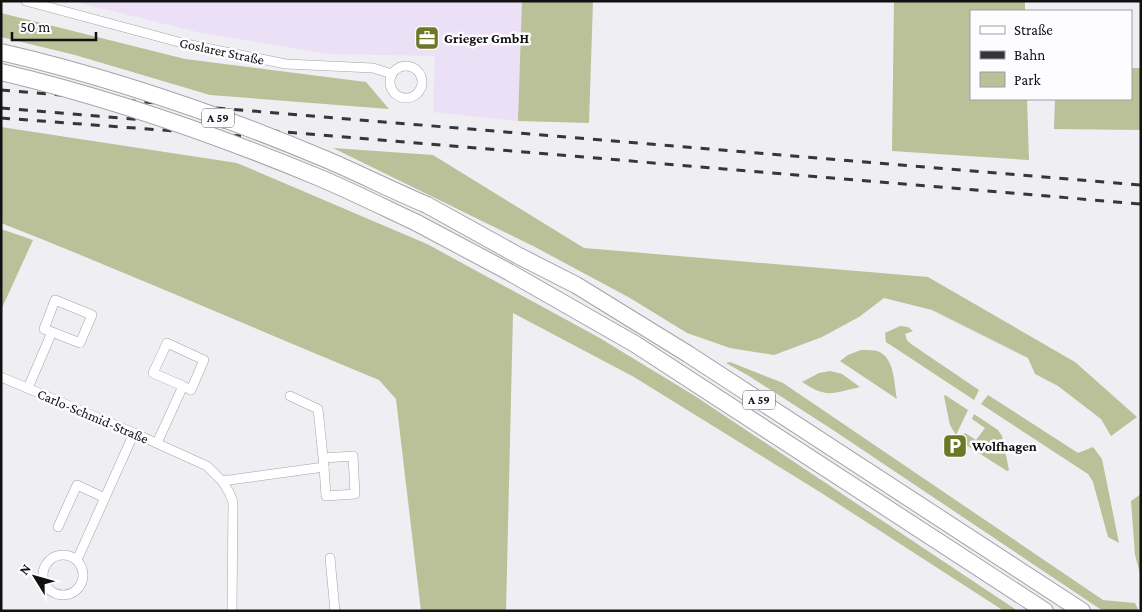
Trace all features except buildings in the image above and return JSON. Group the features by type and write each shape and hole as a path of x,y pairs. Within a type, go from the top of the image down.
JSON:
{"highway":[{"name":"A 59","path":"1,52 65,67 154,95 329,161 427,205 576,285 688,354 1082,611"},
{"name":"A 59","path":"1,72 66,88 147,113 320,178 417,222 635,344 1045,611"}],"street":[{"name":"Goslarer Straße","path":"26,1 186,44 277,63 373,68 392,74"},
{"name":"Carlo-Schmid-Straße","path":"55,300 92,315 80,343 52,332 44,329 55,300"},
{"name":"Carlo-Schmid-Straße","path":"28,388 52,332"},
{"name":"Carlo-Schmid-Straße","path":"167,343 204,360 191,390 183,386 153,373 167,343"},
{"name":"Carlo-Schmid-Straße","path":"1,377 207,466 222,481 233,502 233,610"},
{"name":"Carlo-Schmid-Straße","path":"157,443 183,386"},
{"path":"222,481 324,462 353,456 355,494 326,496 324,462 318,409 290,396"},
{"path":"77,560 134,433"},
{"path":"58,527 77,485 105,498"},
{"path":"64,554 77,560 83,570 82,583 74,592 67,595 53,594 44,583 43,569 51,558 64,554"},
{"path":"330,558 335,611"}],"shaded area":[{"path":"72,1 522,1 518,121 433,112 435,56 330,54 197,32"}],"green space":[{"path":"522,1 593,1 589,123 518,121"},
{"path":"894,1 1025,1 1025,10 970,10 970,100 1027,100 1029,160 892,151"},
{"path":"1,13 185,59 366,82 389,109 210,95 75,55 1,37"},
{"path":"1132,68 1141,68 1141,130 1054,129 1055,100 1132,100"},
{"path":"1,127 237,163 427,244 598,337 695,396 1018,611 1004,611 823,494 634,377 513,313 506,611 421,611 396,399 379,380 1,223"},
{"path":"333,148 433,155 584,248 928,277 1075,362 1137,417 1111,436 1101,419 1058,386 1035,374 1028,358 932,310 884,298 859,317 822,337 774,355 730,348 687,333 630,298 535,247"},
{"path":"1,229 33,240 1,310"},
{"path":"900,326 908,327 913,331 905,334 911,344 979,390 974,400 886,342 885,333"},
{"path":"861,350 877,351 887,359 893,372 897,399 840,361 848,355"},
{"path":"730,362 783,383 1103,600 1135,603 1139,611 1103,611 830,428 726,363"},
{"path":"830,371 842,374 860,387 836,393 824,393 802,382 819,373"},
{"path":"945,395 968,410 956,435 950,425"},
{"path":"988,395 1078,453 1093,447 1102,459 1119,543 1108,537 1093,482 1088,474 981,404"},
{"path":"974,414 998,430 1002,436 1009,470 1007,471 960,441 965,433 976,440 985,428 972,419"},
{"path":"1141,494 1141,577 1135,555 1131,501"}],"railway":[{"path":"1,90 1141,185"},
{"path":"1,108 1141,204"},
{"path":"1,118 241,136"}],"place":[{"name":"Grieger GmbH","path":"427,38"},
{"name":"Wolfhagen","path":"955,446"}]}
